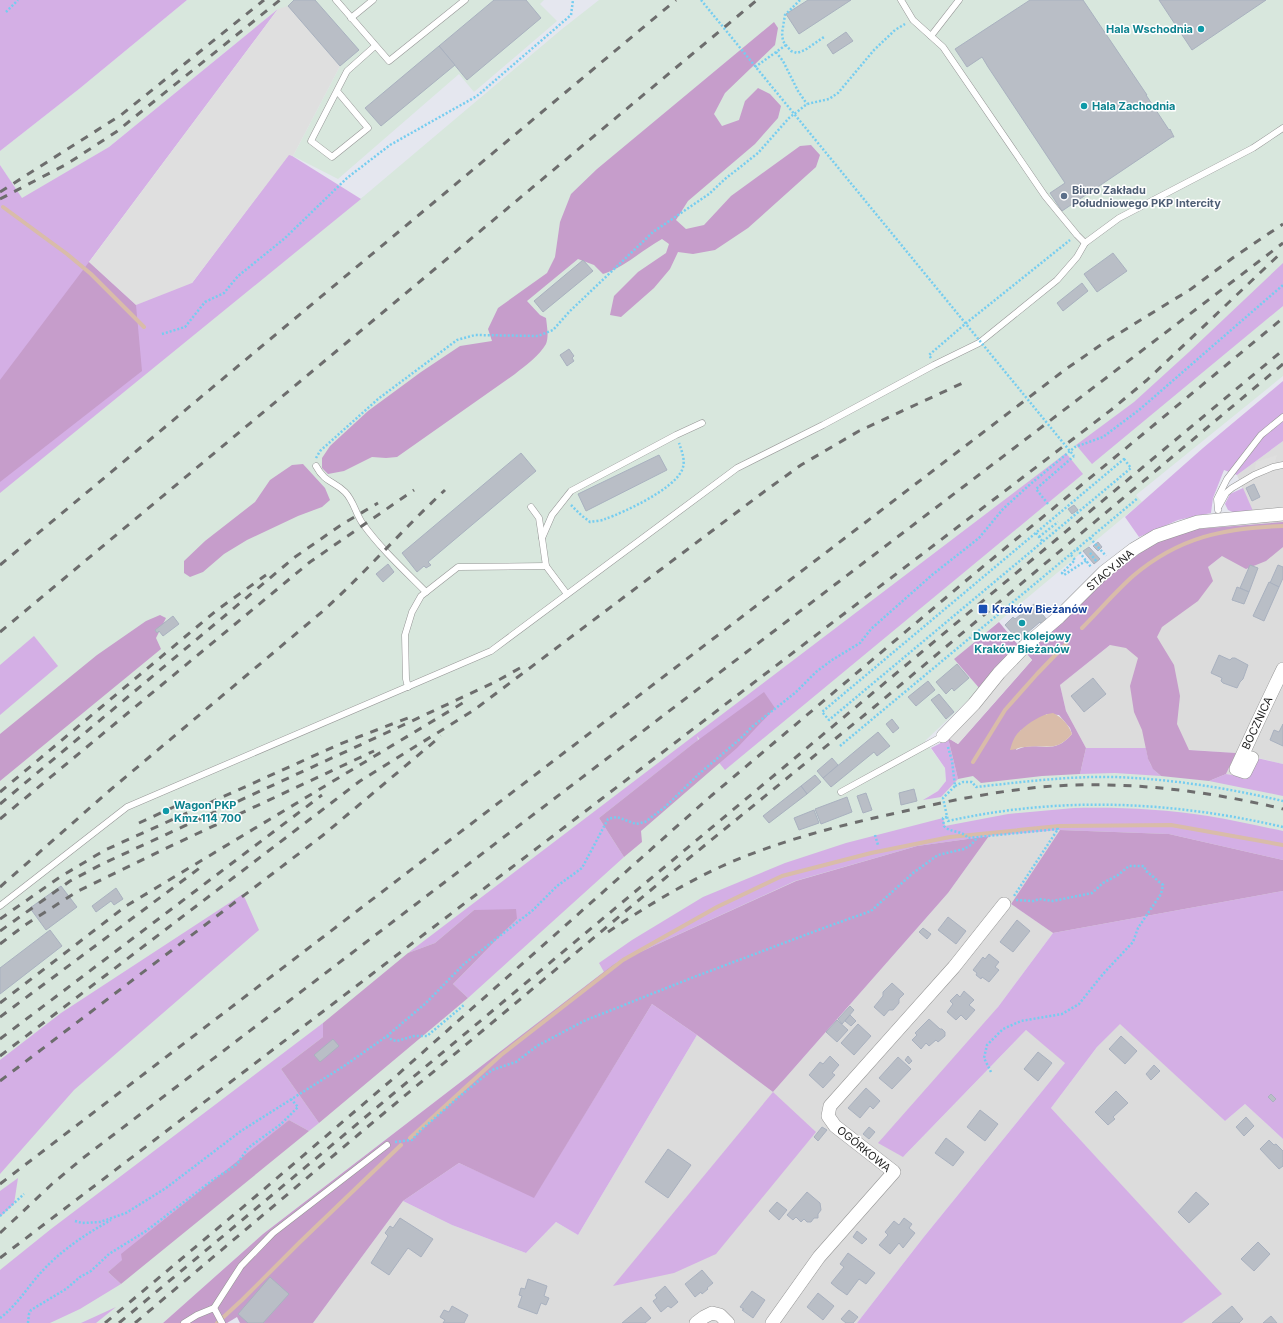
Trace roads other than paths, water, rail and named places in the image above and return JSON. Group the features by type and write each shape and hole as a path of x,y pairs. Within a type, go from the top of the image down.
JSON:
{"street":[{"name":"STACYJNA","path":"944,736 974,704 999,673 1025,646 1059,617 1112,565 1156,536 1218,515 1283,514"},
{"name":"BOCZNICA","path":"1242,756 1283,669"},
{"name":"OGÓRKOWA","path":"772,1323 819,1257 894,1172 835,1126 828,1116 830,1106 954,967 1004,904"},
{"path":"696,1323 712,1313 720,1315 728,1323"}],"lane":[{"path":"336,0 389,61 465,0"},
{"path":"351,18 373,0"},
{"path":"900,0 912,20 943,47 1045,196 1076,235 1085,243"},
{"path":"931,36 958,0"},
{"path":"337,91 368,128 332,157 311,142 347,71 376,46"},
{"path":"0,906 127,807 491,651 737,468 823,425 934,365 979,343 1057,280 1077,257 1085,243 1119,218 1253,148 1283,128"},
{"path":"1218,515 1217,499 1227,479 1261,435 1283,417"},
{"path":"542,538 552,515 571,491 676,435 702,423"},
{"path":"1218,515 1222,499 1226,492 1254,475 1283,465"},
{"path":"316,466 321,476 346,493 364,525 384,550 426,592"},
{"path":"531,507 539,518 546,566 567,594"},
{"path":"408,687 406,679 405,635 412,612 421,596 458,567 546,566"},
{"path":"841,792 944,736"},
{"path":"184,1323 197,1315 215,1310 241,1266 273,1233 387,1145"},
{"path":"215,1310 222,1323"}],"waterway":[{"path":"3,207 67,254 91,274 144,327"},
{"path":"1082,628 1133,576 1168,552 1203,537 1222,532 1283,526"},
{"path":"973,762 1005,710 1066,644"},
{"path":"410,1138 501,1055 623,960 717,907 782,876 871,853 950,837 1059,826 1171,825 1283,845"},
{"path":"217,1323 401,1145"}],"railway":[{"path":"0,192 121,115 264,0"},
{"path":"0,199 67,164 116,132 280,0"},
{"path":"0,565 676,0"},
{"path":"0,632 757,0"},
{"path":"0,1184 1066,369 1105,342 1191,289 1234,257 1283,224"},
{"path":"0,1233 52,1184 83,1158 1283,243"},
{"path":"0,1258 1111,410 1147,380 1283,251"},
{"path":"105,1323 395,1077 711,796 968,579 1283,318"},
{"path":"119,1323 1283,350"},
{"path":"135,1323 688,859 873,708 1283,364"},
{"path":"0,1056 360,781 474,710 801,465 859,431 967,381"},
{"path":"0,819 310,562 414,490"},
{"path":"0,887 109,791 323,611 445,490"},
{"path":"0,804 295,557 341,525 378,503"},
{"path":"0,792 217,610 266,575"},
{"path":"0,931 70,881 102,864 497,681 527,664"},
{"path":"0,1003 126,906 466,701"},
{"path":"0,919 60,877 105,850 340,744 413,716"},
{"path":"0,1081 322,836 441,736"},
{"path":"0,944 25,925 78,891 374,751"},
{"path":"608,932 689,882 724,865 761,850 840,826 970,797 1040,787 1071,785 1132,786 1193,792 1253,802 1283,809"},
{"path":"0,1039 322,795"},
{"path":"139,823 178,805"},
{"path":"0,1017 205,864"}],"place":[{"name":"Hala Wschodnia","path":"1201,29"},
{"name":"Hala Zachodnia","path":"1084,106"},
{"name":"Biuro Zakładu Południowego PKP Intercity","path":"1064,196"},
{"name":"Kraków Bieżanów","path":"983,609"},
{"name":"Dworzec kolejowy Kraków Bieżanów","path":"1022,623"},
{"name":"Wagon PKP Kmz 114 700","path":"166,811"}]}
